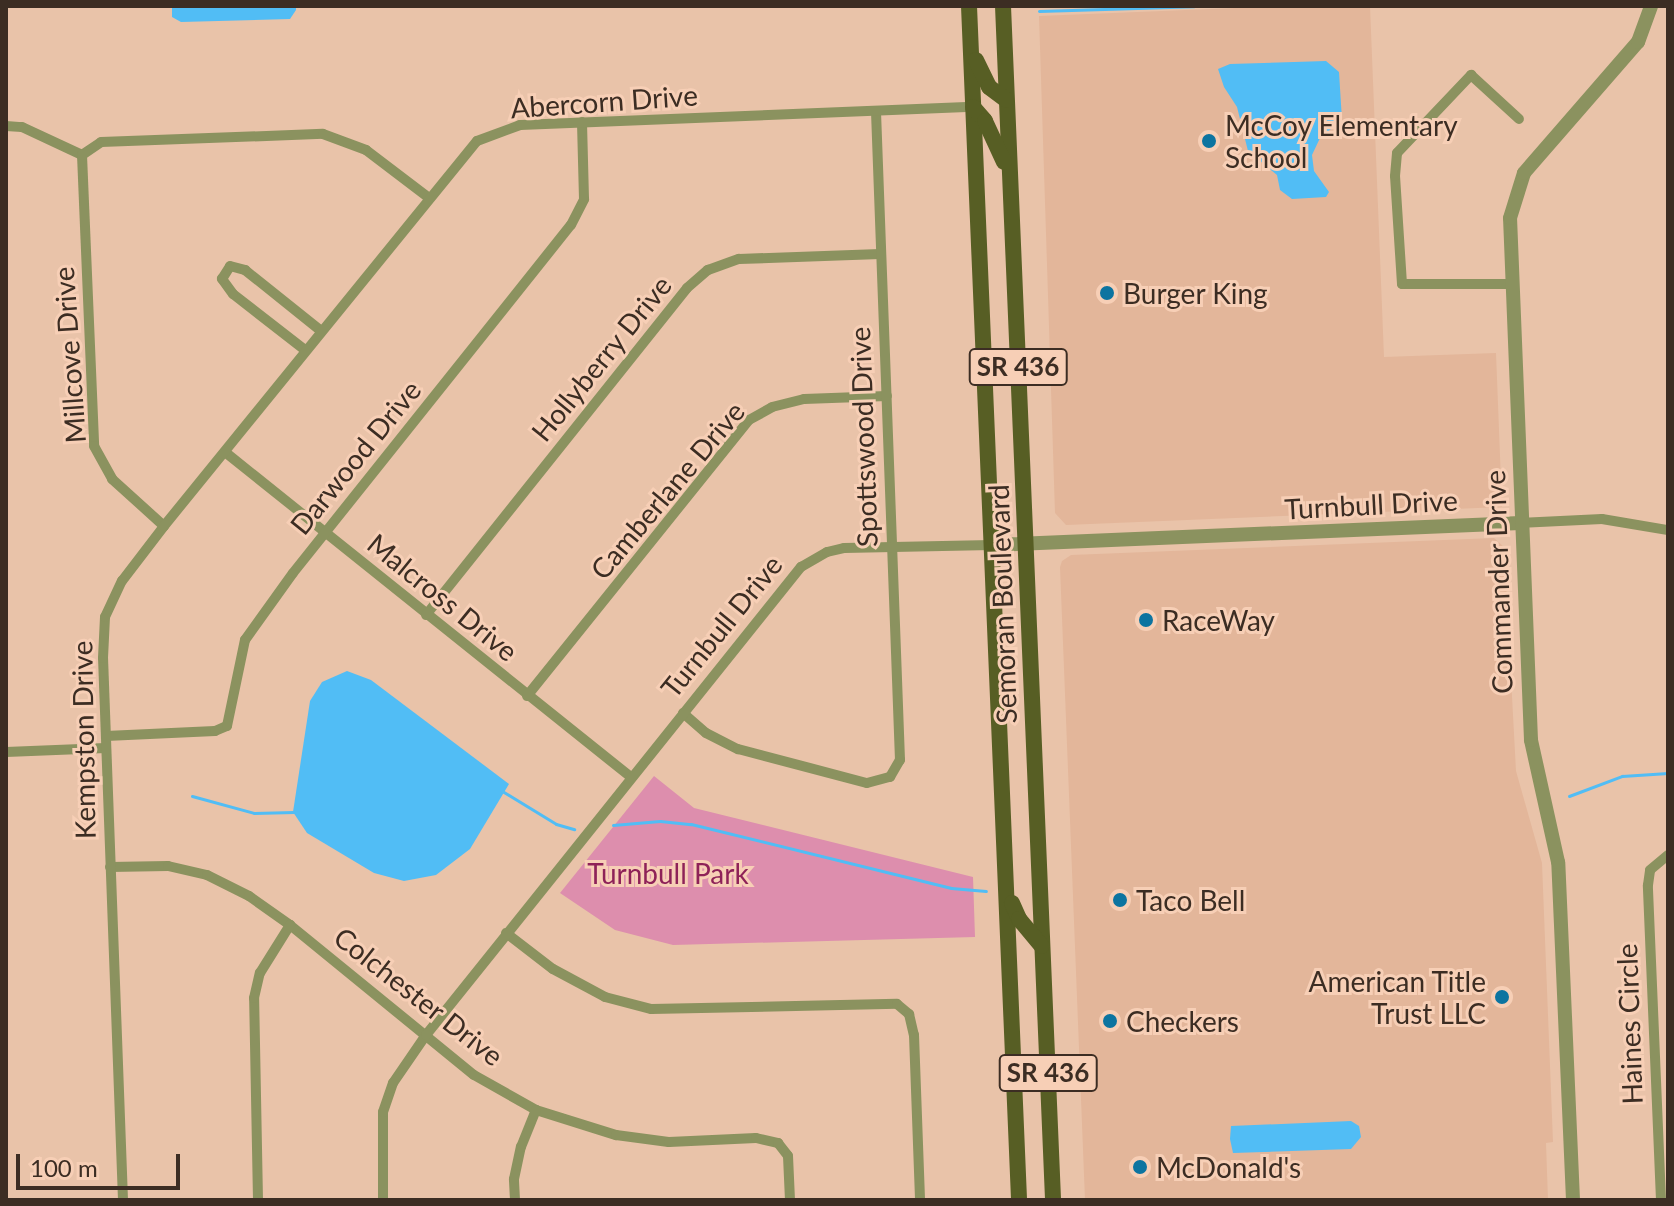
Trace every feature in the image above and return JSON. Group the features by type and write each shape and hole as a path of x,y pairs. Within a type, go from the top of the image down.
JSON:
{"main road":[{"name":"Semoran Boulevard","path":"969,6 1019,1200"},
{"name":"Semoran Boulevard","path":"1003,6 1053,1200"},
{"path":"971,35 978,71 989,87 1006,100"},
{"path":"973,107 994,138 1009,175"},
{"path":"1006,886 1019,919 1042,946"}],"street":[{"name":"Commander Drive","path":"1573,1200 1558,862 1531,740 1510,218 1524,173 1638,42 1651,6"},
{"path":"1511,284 1402,284 1395,176 1397,153 1471,75 1519,119"},
{"name":"Abercorn Drive","path":"428,197 477,141 520,125 973,107"},
{"name":"Spottswood Drive","path":"683,713 706,733 738,749 867,783 890,777 900,760 876,112"},
{"name":"Darwood Drive","path":"106,736 215,731 227,726 245,640 325,534 571,225 584,199 582,122"},
{"path":"6,126 22,127 82,155 101,142 127,139 323,134 366,150 428,197"},
{"name":"Millcove Drive","path":"82,155 94,446 112,479 164,526"},
{"name":"Kempston Drive","path":"123,1200 106,748 105,617 122,581 164,526 428,197"},
{"name":"Hollyberry Drive","path":"426,615 687,288 708,270 739,259 880,254"},
{"path":"305,350 233,294 222,279 230,266 245,270 320,330"},
{"name":"Camberlane Drive","path":"527,696 749,420 772,407 804,399 887,396"},
{"name":"Malcross Drive","path":"225,452 632,778"},
{"name":"Turnbull Drive","path":"383,1200 383,1112 393,1083 426,1035 506,933 801,567 827,552 891,546 992,545 1602,519 1668,530"},
{"path":"6,752 106,748"},
{"name":"Haines Circle","path":"1661,1200 1648,885 1650,870 1668,855"},
{"name":"Colchester Drive","path":"110,867 168,866 207,875 249,896 290,925 474,1075 536,1110 616,1135 655,1141 756,1138 778,1143 788,1156 790,1200"},
{"path":"258,1200 254,998 260,973 290,925"},
{"path":"506,933 553,969 605,997 651,1009 877,1002 897,1004 909,1014 914,1035 920,1200"},
{"path":"515,1200 514,1179 521,1147 536,1110"}],"shaded area":[{"name":"McCoy Elementary School","path":"1282,6 1370,6 1384,357 1496,353 1502,507 1066,525 1055,513 1039,16"},
{"path":"1494,538 1504,547 1516,771 1542,863 1553,1142 1546,1143 1548,1200 1085,1200 1062,561 1071,555"}],"green space":[{"name":"Turnbull Park","path":"654,776 694,808 973,877 975,937 673,945 615,930 560,893"}],"water":[{"path":"172,6 296,6 296,10 290,19 181,22 172,17"},
{"path":"1326,61 1339,72 1342,120 1320,138 1312,155 1314,171 1329,192 1326,197 1292,199 1280,190 1277,175 1248,151 1237,107 1224,87 1218,69 1230,64"},
{"path":"347,671 371,680 509,784 470,849 436,875 404,881 374,873 307,833 293,812 310,701 322,682"},
{"path":"1351,1121 1359,1126 1361,1137 1351,1149 1233,1153 1230,1139 1231,1126"}],"waterway":[{"path":"1039,11 1194,6"},
{"path":"1569,796 1622,776 1668,773"},
{"path":"502,791 556,824 574,829"},
{"path":"192,796 254,813 294,812"},
{"path":"613,825 660,821 691,824 951,888 986,891"}],"place":[{"name":"McCoy Elementary School","path":"1209,141"},
{"name":"Burger King","path":"1107,293"},
{"name":"RaceWay","path":"1146,620"},
{"name":"Taco Bell","path":"1120,900"},
{"name":"American Title Trust LLC","path":"1502,997"},
{"name":"Checkers","path":"1110,1021"},
{"name":"McDonald's","path":"1140,1167"}]}
